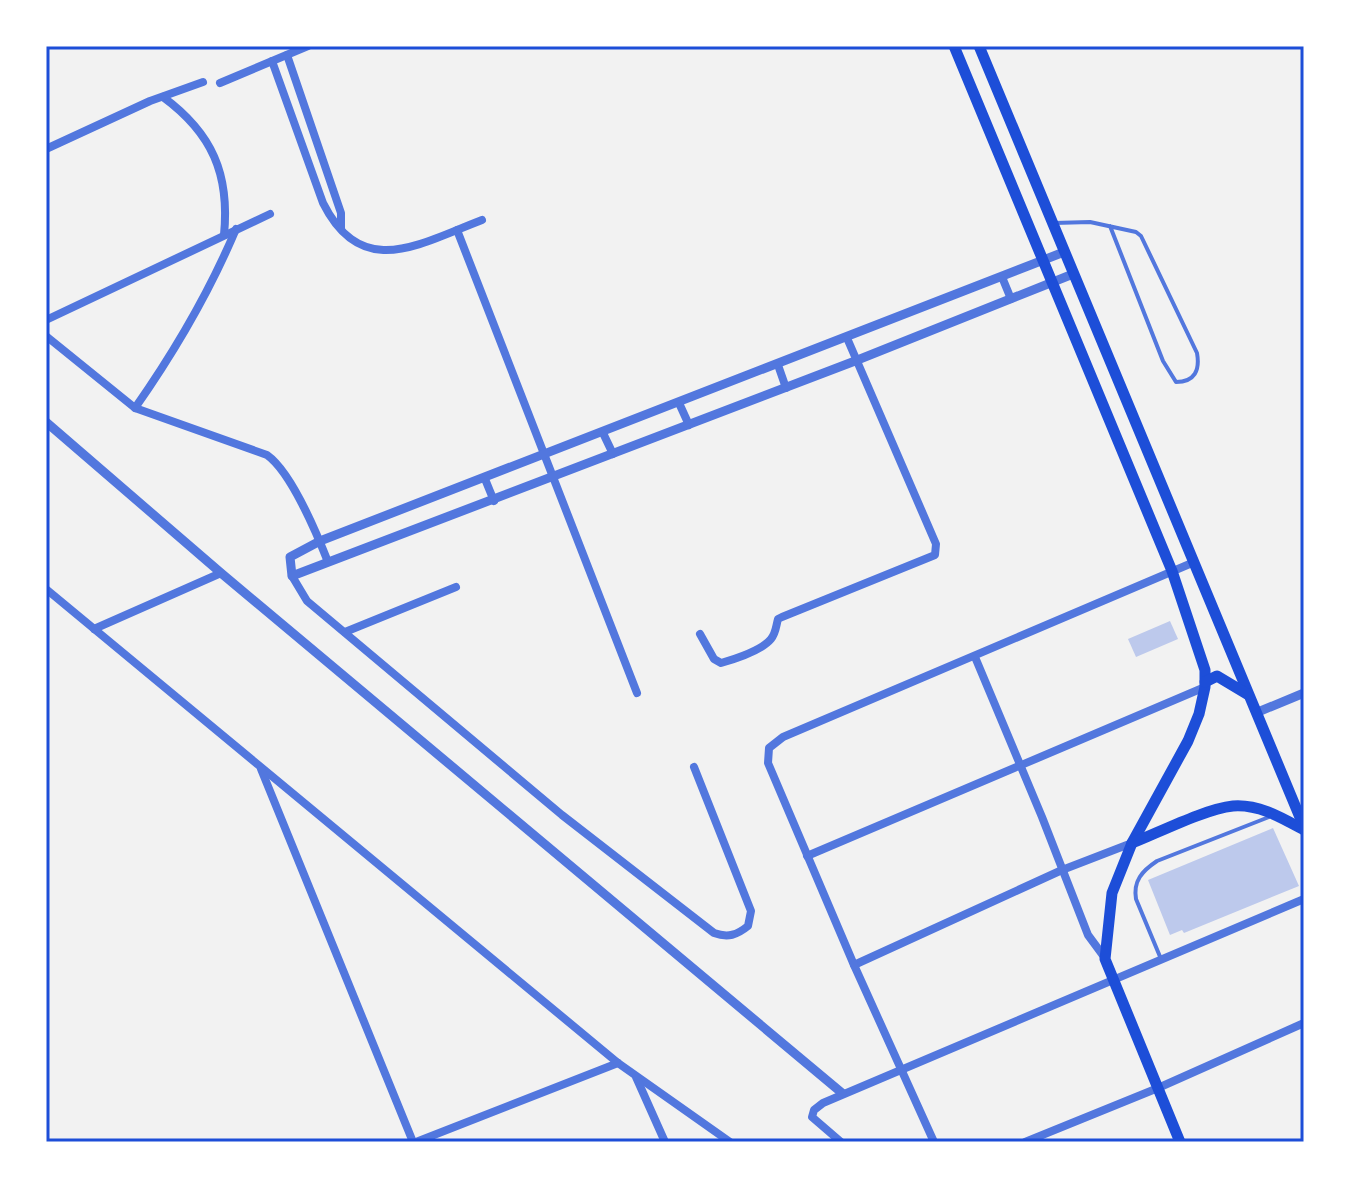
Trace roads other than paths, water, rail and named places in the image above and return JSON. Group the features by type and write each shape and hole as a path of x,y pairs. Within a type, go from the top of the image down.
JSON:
{"main road":[{"path":"954,46 1172,571 1202,658 1205,684 1199,714 1188,741 1132,843 1112,893 1105,959 1180,1142"},
{"path":"979,46 1304,828"},
{"path":"1205,684 1217,676 1251,696"},
{"path":"1132,843 1233,806 1275,814 1304,828"}],"street":[{"path":"220,83 308,46"},
{"path":"287,55 341,213 341,228"},
{"path":"272,61 323,203 341,228 362,248 378,252 397,250 482,220"},
{"path":"46,149 203,82"},
{"path":"163,97 197,127 210,146 225,189 224,235"},
{"path":"46,320 270,214"},
{"path":"135,408 198,310 236,229"},
{"path":"457,230 637,693"},
{"path":"694,767 751,911 748,926 739,934 724,936 714,933 562,815 307,601 292,576 290,557 320,541 1064,252"},
{"path":"292,576 494,501 1073,274"},
{"path":"1002,277 1011,299"},
{"path":"46,336 135,408 267,455 276,462 320,541 328,562"},
{"path":"700,634 714,659 721,663 729,661 767,643 775,632 778,619 935,555 936,544 847,338"},
{"path":"778,365 786,388"},
{"path":"679,403 689,425"},
{"path":"46,422 221,573 842,1093"},
{"path":"603,433 613,454"},
{"path":"485,479 494,501"},
{"path":"934,1142 768,763 769,748 783,737 1192,563"},
{"path":"94,629 221,573"},
{"path":"345,632 456,587"},
{"path":"46,589 618,1063 727,1141"},
{"path":"975,657 1088,935 1105,959"},
{"path":"807,856 1205,684"},
{"path":"1258,712 1304,693"},
{"path":"261,767 414,1142 618,1063"},
{"path":"854,965 1062,870 1132,843"},
{"path":"841,1142 812,1117 814,1110 842,1093 1304,899"},
{"path":"1025,1142 1158,1088 1304,1023"},
{"path":"635,1075 665,1142"}],"lane":[{"path":"1052,224 1073,221 1110,226 1136,232 1146,243 1197,353 1199,365 1196,374 1185,382 1176,382 1163,361 1110,226"},
{"path":"1161,959 1134,889 1145,869 1157,861 1275,814"}]}
